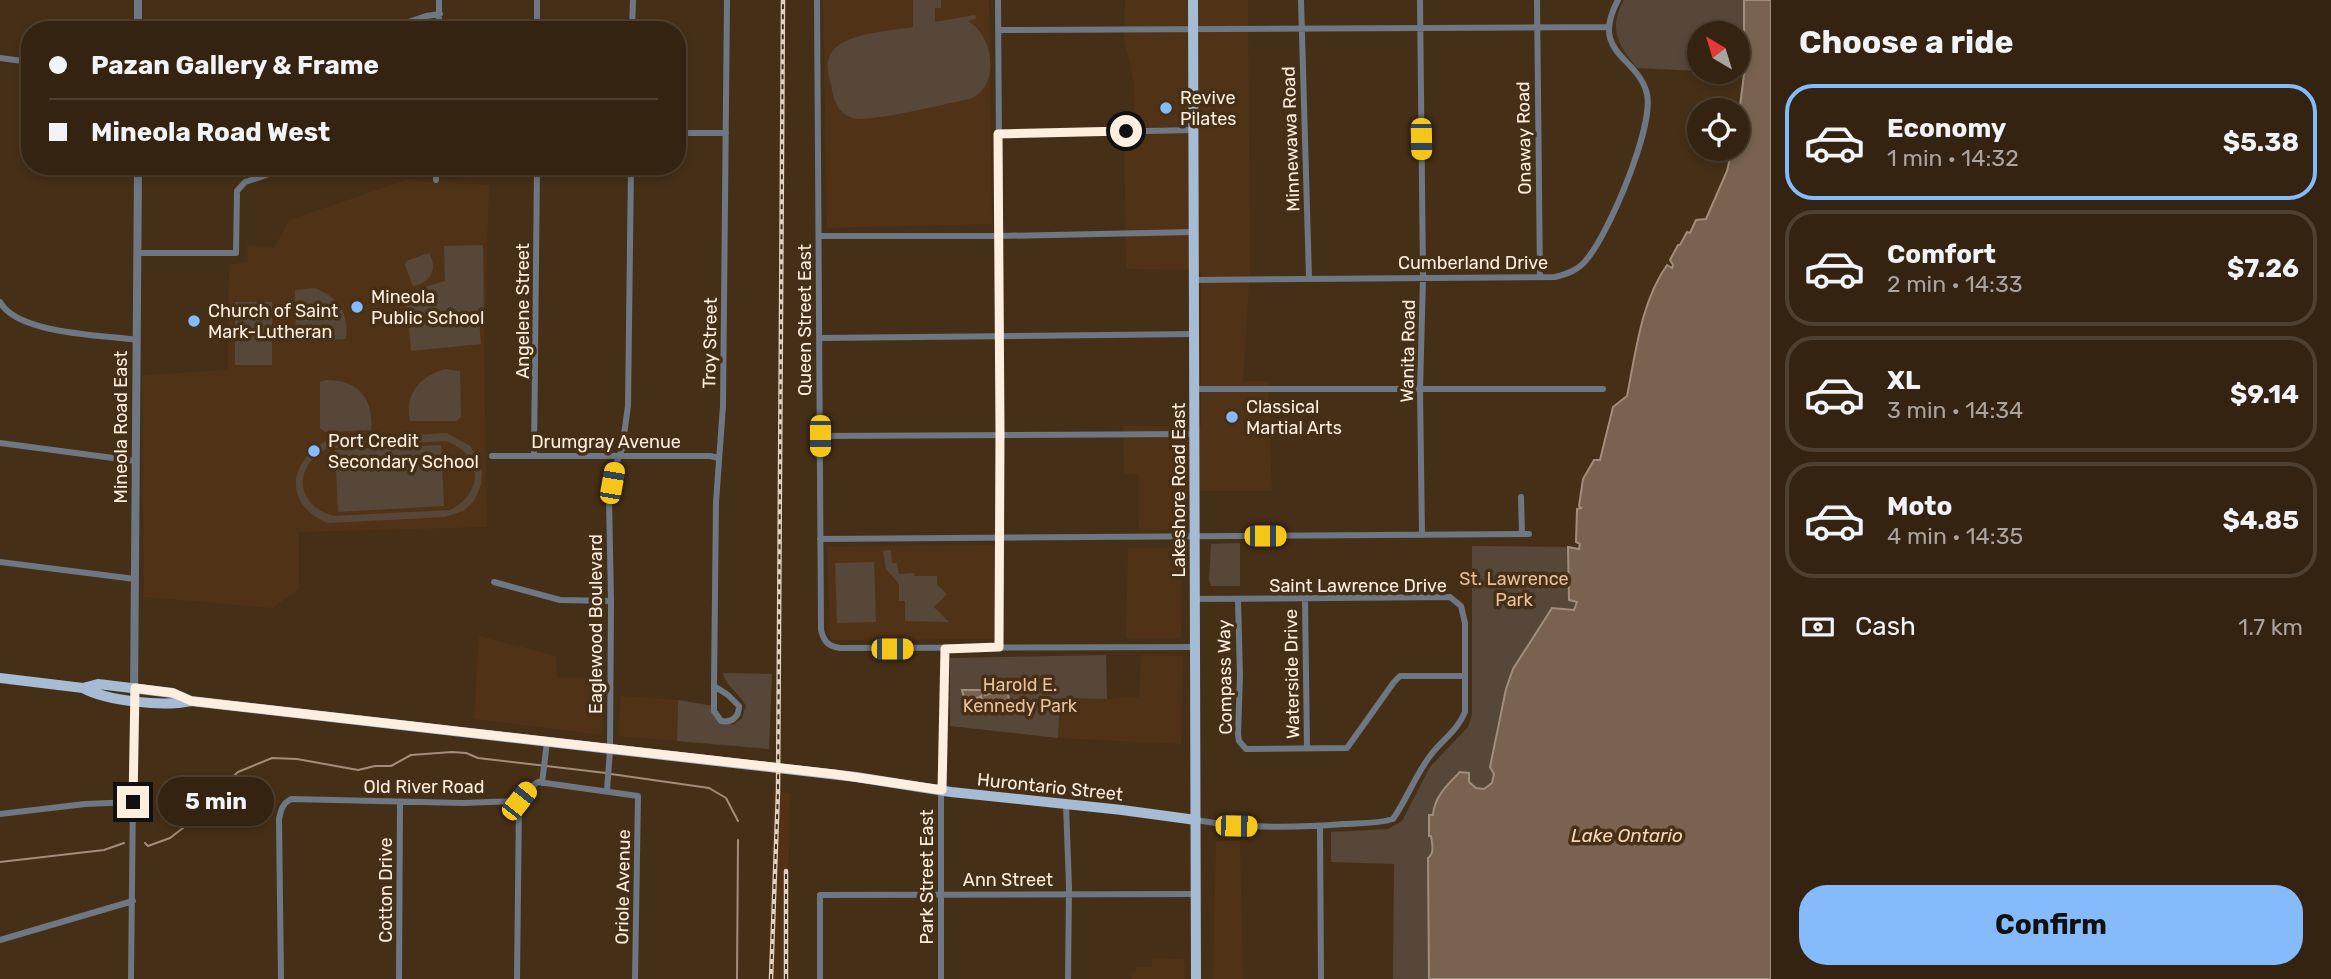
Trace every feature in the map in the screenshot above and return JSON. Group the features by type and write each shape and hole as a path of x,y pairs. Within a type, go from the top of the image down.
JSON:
{"main road":[{"name":"Lakeshore Road East","path":"1193,0 1196,979"},
{"name":"Hurontario Street","path":"0,678 83,688 96,695 172,705 191,701"},
{"name":"Hurontario Street","path":"83,688 98,684 135,688 173,693 191,701 843,775 942,790 1196,820"}],"street":[{"path":"138,0 138,21"},
{"path":"439,0 440,21"},
{"path":"537,0 537,21"},
{"path":"632,21 633,0"},
{"name":"Troy Street","path":"714,686 738,706 739,713 733,719 726,722 716,717 714,711 714,686 716,502 723,406 727,0"},
{"name":"Queen Street East","path":"817,0 823,639 828,645 840,648 945,649"},
{"path":"998,0 999,647"},
{"name":"Minnewawa Road","path":"1301,0 1309,278"},
{"name":"Wanita Road","path":"1420,0 1422,535"},
{"name":"Onaway Road","path":"1537,0 1539,276"},
{"path":"998,30 1608,27 1618,0"},
{"path":"411,21 440,14"},
{"name":"Cumberland Drive","path":"1194,280 1555,277 1578,268 1587,260 1614,210 1634,162 1646,114 1647,94 1640,79 1618,53 1608,27"},
{"path":"0,58 21,61"},
{"path":"998,134 1194,130"},
{"path":"686,133 726,133"},
{"name":"Mineola Road East","path":"134,700 138,175"},
{"path":"137,253 236,253 237,191 245,182 266,175"},
{"path":"436,175 436,180"},
{"name":"Angelene Street","path":"534,456 537,175"},
{"name":"Eaglewood Boulevard","path":"607,790 610,750 609,498 628,407 631,175"},
{"path":"819,236 1194,232"},
{"path":"0,302 15,318 38,327 137,340"},
{"path":"820,338 1194,334"},
{"path":"1195,389 1603,390"},
{"path":"820,436 1195,435"},
{"path":"0,443 136,461"},
{"name":"Drumgray Avenue","path":"492,456 719,458"},
{"path":"820,539 1525,534 1521,498"},
{"path":"0,562 135,579"},
{"path":"494,582 560,600 611,601"},
{"name":"Saint Lawrence Drive","path":"1195,598 1238,600 1450,597 1461,606 1465,623 1465,712 1461,722 1431,754 1393,819 1320,826 1236,826 1196,820"},
{"name":"Waterside Drive","path":"1305,598 1307,748"},
{"name":"Compass Way","path":"1238,600 1239,741 1246,749 1347,748 1400,676 1464,676"},
{"path":"945,649 1196,647"},
{"name":"Park Street East","path":"941,979 945,649"},
{"path":"131,979 134,700"},
{"path":"542,783 547,742"},
{"path":"517,979 519,801 528,789 538,782 607,790"},
{"name":"Oriole Avenue","path":"607,790 638,796 635,979"},
{"name":"Old River Road","path":"281,979 279,819 286,802 291,799 519,801"},
{"path":"0,814 85,804 133,802"},
{"name":"Cotton Drive","path":"399,979 400,802"},
{"path":"1066,804 1068,979"},
{"path":"1320,826 1321,979"},
{"name":"Ann Street","path":"820,979 820,895 1196,894"},
{"path":"0,940 133,901"}],"shaded area":[{"path":"823,0 989,0 992,224 827,228"},
{"path":"1125,0 1248,0 1250,269 1243,381 1268,381 1272,491 1185,491 1186,530 1139,531 1138,474 1124,474 1123,425 1201,427 1201,270 1126,269 1124,124 1135,123 1134,82 1124,38"},
{"name":"Port Credit Secondary School","path":"406,180 489,185 484,348 487,527 299,532 299,588 273,608 144,597 142,375 228,370 229,265 248,261 247,245 274,248 289,220"},
{"path":"995,545 994,639 830,638 827,547"},
{"path":"1128,548 1182,548 1181,638 1126,638"},
{"path":"479,636 556,656 557,677 603,678 602,735 474,719"},
{"path":"1141,655 1183,656 1181,744 1058,738 1060,698 1139,697"},
{"path":"621,696 678,700 677,741 618,736"},
{"path":"773,791 790,793 787,979 768,979"},
{"path":"1240,841 1243,979 1213,979 1216,842"},
{"path":"1152,958 1184,959 1185,979 1131,979 1137,967 1152,967"}],"green space":[{"path":"913,0 941,0 941,8 935,8 935,22 975,15 976,19 968,21 984,38 990,61 990,73 980,93 970,99 875,118 853,118 844,114 836,103 829,76 828,62 832,52 840,45 863,35 913,27"},
{"path":"1624,0 1744,0 1744,21 1687,21 1687,70 1637,68 1617,36 1619,10"},
{"path":"483,245 484,320 452,320 450,323 479,321 481,344 411,351 411,327 402,298 405,293 445,281 444,246"},
{"path":"429,253 433,270 424,282 413,286 406,261"},
{"path":"314,288 330,296 340,307 346,321 346,339 300,341 296,337 295,290"},
{"path":"235,302 272,302 272,365 235,365"},
{"path":"446,369 460,371 461,417 457,421 410,421 410,402 416,387 429,376"},
{"path":"326,380 347,383 362,393 370,409 371,430 325,432 320,428 320,382"},
{"path":"447,433 470,446 478,458 482,472 481,485 474,501 463,511 445,517 328,523 313,515 303,505 296,483 304,460 326,441","holes":["445,441 467,454 473,464 474,484 461,503 450,510 334,516 321,511 305,495 303,485 308,465 328,448"]},
{"path":"441,445 444,506 338,512 335,450"},
{"path":"1240,543 1240,586 1211,586 1211,544"},
{"name":"St. Lawrence Park","path":"1472,546 1568,547 1569,599 1577,602 1574,610 1561,610 1513,669 1498,723 1490,767 1494,774 1492,783 1484,789 1476,788 1469,782 1468,773 1434,813 1431,824 1432,848 1428,858 1429,979 1393,979 1394,864 1331,862 1331,832 1388,829 1402,821 1430,767 1468,727 1472,715"},
{"path":"891,550 892,563 897,563 899,574 937,576 937,585 947,594 934,607 949,622 905,621 905,601 899,601 899,584 886,569 883,551"},
{"path":"874,562 876,622 837,623 835,563"},
{"name":"Harold E. Kennedy Park","path":"1106,655 1107,699 1060,698 1058,738 950,726 950,658"},
{"path":"723,673 772,674 769,749 677,741 678,700 713,706 714,717 721,722 733,725 742,718 746,706"}],"water":[{"name":"Lake Ontario","path":"1744,0 1771,0 1771,979 1429,979 1428,858 1432,848 1429,815 1433,815 1439,797 1460,772 1469,773 1469,782 1476,788 1484,789 1492,783 1494,774 1490,767 1506,689 1513,669 1552,608 1574,610 1577,602 1569,600 1568,547 1579,549 1580,544 1576,542 1577,509 1581,508 1579,506 1583,479 1594,460 1600,460 1613,407 1627,396 1645,311 1651,295 1667,265 1672,268 1670,260 1687,232 1690,233 1696,220 1706,219 1729,161 1750,161 1750,98 1741,98 1743,84 1750,84 1750,21 1744,21"},
{"path":"1006,689 1010,702 984,709 981,696 966,704 962,690 984,690 985,695"}],"waterway":[{"path":"145,843 148,846 170,838 201,814 238,772 272,758 297,759 358,770 391,766 411,755 452,752 466,753 478,758 606,773"},
{"path":"611,774 709,788 726,798 738,821"},
{"path":"737,979 738,840"},
{"path":"0,862 104,850 124,843"}],"railway":[{"path":"771,979 778,792 783,0"},
{"path":"786,871 786,979"}],"place":[{"name":"Revive Pilates","path":"1166,108"},
{"name":"Mineola Public School","path":"357,307"},
{"name":"Church of Saint Mark-Lutheran","path":"194,321"},
{"name":"Classical Martial Arts","path":"1232,417"},
{"name":"Port Credit Secondary School","path":"314,451"}],"route":[{"path":"133,802 135,688 173,693 191,701 834,774 942,790 945,649 999,647 998,134 1126,131"}]}
